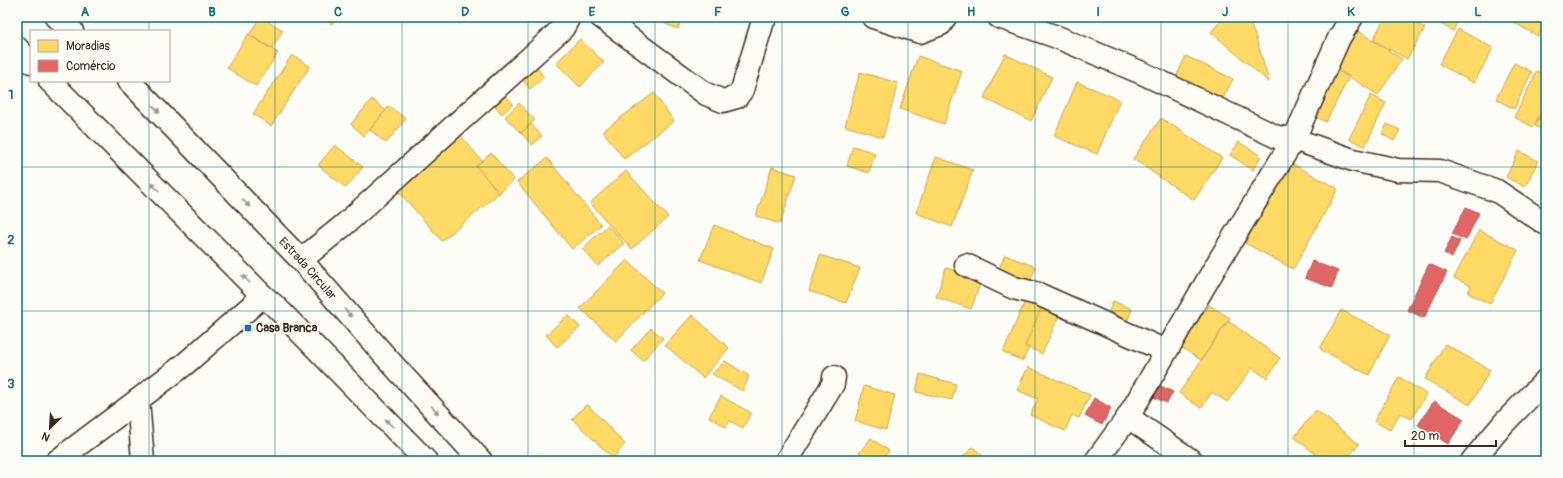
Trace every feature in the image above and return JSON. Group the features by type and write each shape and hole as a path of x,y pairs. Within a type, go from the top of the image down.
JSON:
{"street":[{"path":"56,17 71,30"},
{"path":"301,260 344,225 563,28 569,17"},
{"path":"601,17 706,94 723,101 737,97 742,90 763,21 766,17"},
{"path":"873,17 920,32 941,24 945,17"},
{"path":"999,17 1057,37 1135,70 1277,137 1294,139 1353,160 1398,170 1440,171 1497,191 1546,224"},
{"path":"1096,461 1128,417 1220,259 1294,139 1339,38 1352,17"},
{"path":"51,82 263,296 275,306 426,461"},
{"name":"Estrada Circular","path":"130,82 301,260 385,356 481,461"},
{"path":"966,265 1014,288 1038,294 1166,351"},
{"path":"57,461 184,364 263,296"},
{"path":"786,461 833,384 834,377"},
{"path":"1472,461 1504,423 1546,380"},
{"path":"138,400 143,461"},
{"path":"1128,417 1192,461"}],"building: Moradias":[{"path":"260,17 283,30 272,48 249,35"},
{"path":"319,17 336,17 332,24"},
{"path":"648,17 683,17 678,29"},
{"path":"1224,17 1248,17 1258,44 1269,82 1211,32"},
{"path":"1385,17 1405,17 1425,28 1407,59 1373,40"},
{"path":"1439,17 1460,17 1453,31 1437,22"},
{"path":"1504,17 1546,17 1546,21 1538,36"},
{"path":"1458,29 1493,48 1474,83 1439,64"},
{"path":"1358,31 1402,59 1378,95 1334,67"},
{"path":"248,34 278,53 256,86 227,68"},
{"path":"580,39 604,62 580,87 556,63"},
{"path":"1005,54 1052,77 1031,121 984,98"},
{"path":"292,55 310,66 271,126 253,114"},
{"path":"918,56 962,71 944,124 900,109"},
{"path":"1186,56 1233,79 1221,102 1175,79"},
{"path":"1514,63 1532,72 1514,109 1496,99"},
{"path":"535,65 544,77 530,89 520,77"},
{"path":"1332,68 1349,77 1326,122 1308,113"},
{"path":"1537,71 1546,76 1546,103 1533,127 1514,117"},
{"path":"860,72 898,83 883,137 845,126"},
{"path":"1077,82 1120,100 1097,154 1054,136"},
{"path":"503,93 513,104 502,114 492,103"},
{"path":"654,93 674,121 624,159 603,131"},
{"path":"1371,95 1386,103 1365,146 1349,139"},
{"path":"372,99 386,111 364,136 351,124"},
{"path":"519,103 535,120 521,133 505,117"},
{"path":"1546,104 1546,132 1535,126"},
{"path":"389,106 406,119 386,143 370,130"},
{"path":"1161,118 1222,158 1194,200 1133,159"},
{"path":"531,124 542,136 532,145 521,133"},
{"path":"1387,124 1400,130 1394,141 1382,134"},
{"path":"461,136 505,188 442,241 398,191"},
{"path":"1239,142 1261,156 1253,170 1230,155"},
{"path":"335,145 363,167 346,188 318,165"},
{"path":"853,146 875,153 869,173 847,166"},
{"path":"1519,151 1538,161 1525,187 1506,177"},
{"path":"491,153 514,180 499,193 476,166"},
{"path":"936,157 973,170 952,227 916,213"},
{"path":"547,158 601,225 572,249 517,182"},
{"path":"1289,162 1338,189 1293,269 1245,243"},
{"path":"772,167 796,175 780,224 756,216"},
{"path":"626,171 668,217 632,249 590,203"},
{"path":"608,225 624,243 598,266 582,249"},
{"path":"714,225 774,249 761,283 700,260"},
{"path":"1479,230 1518,250 1490,304 1468,293 1471,286 1454,278"},
{"path":"820,255 860,268 846,303 809,291"},
{"path":"1005,255 1036,267 1029,284 998,271"},
{"path":"627,260 662,293 616,341 580,308"},
{"path":"946,268 982,278 971,309 936,297"},
{"path":"1027,297 1047,306 1023,361 1003,352"},
{"path":"1113,301 1132,309 1126,325 1107,317"},
{"path":"1043,304 1061,311 1042,354 1025,346"},
{"path":"1209,305 1230,318 1201,360 1181,347"},
{"path":"1341,310 1390,335 1369,375 1320,349"},
{"path":"568,315 580,327 557,347 546,335"},
{"path":"692,315 729,348 703,378 665,345"},
{"path":"1228,321 1280,358 1267,378 1252,368 1227,402 1212,392 1201,408 1179,393"},
{"path":"651,328 663,338 643,361 631,350"},
{"path":"1445,344 1490,370 1470,405 1425,379"},
{"path":"725,361 749,376 743,391 712,374"},
{"path":"1028,367 1090,395 1079,418 1072,415 1065,431 1030,415 1038,399 1017,390"},
{"path":"920,374 956,384 952,400 916,392"},
{"path":"1399,377 1426,394 1412,419 1400,413 1390,430 1374,421"},
{"path":"864,386 895,395 886,430 855,421"},
{"path":"721,396 751,413 743,428 730,421 726,427 709,417"},
{"path":"587,404 625,444 613,458 572,419"},
{"path":"1316,410 1359,444 1345,461 1324,461 1294,437"},
{"path":"871,438 889,451 881,461 870,461 859,453"},
{"path":"973,447 988,461 959,461"}],"building: Comércio":[{"path":"1466,207 1479,213 1466,240 1452,234"},
{"path":"1452,237 1460,241 1452,258 1444,253"},
{"path":"1312,261 1338,271 1332,288 1305,278"},
{"path":"1429,264 1447,272 1424,318 1407,310"},
{"path":"1157,384 1173,392 1167,403 1151,396"},
{"path":"1094,398 1111,408 1102,425 1085,416"},
{"path":"1434,401 1464,419 1448,444 1418,425"}],"place":[{"name":"Casa Branca","path":"248,328"}]}
